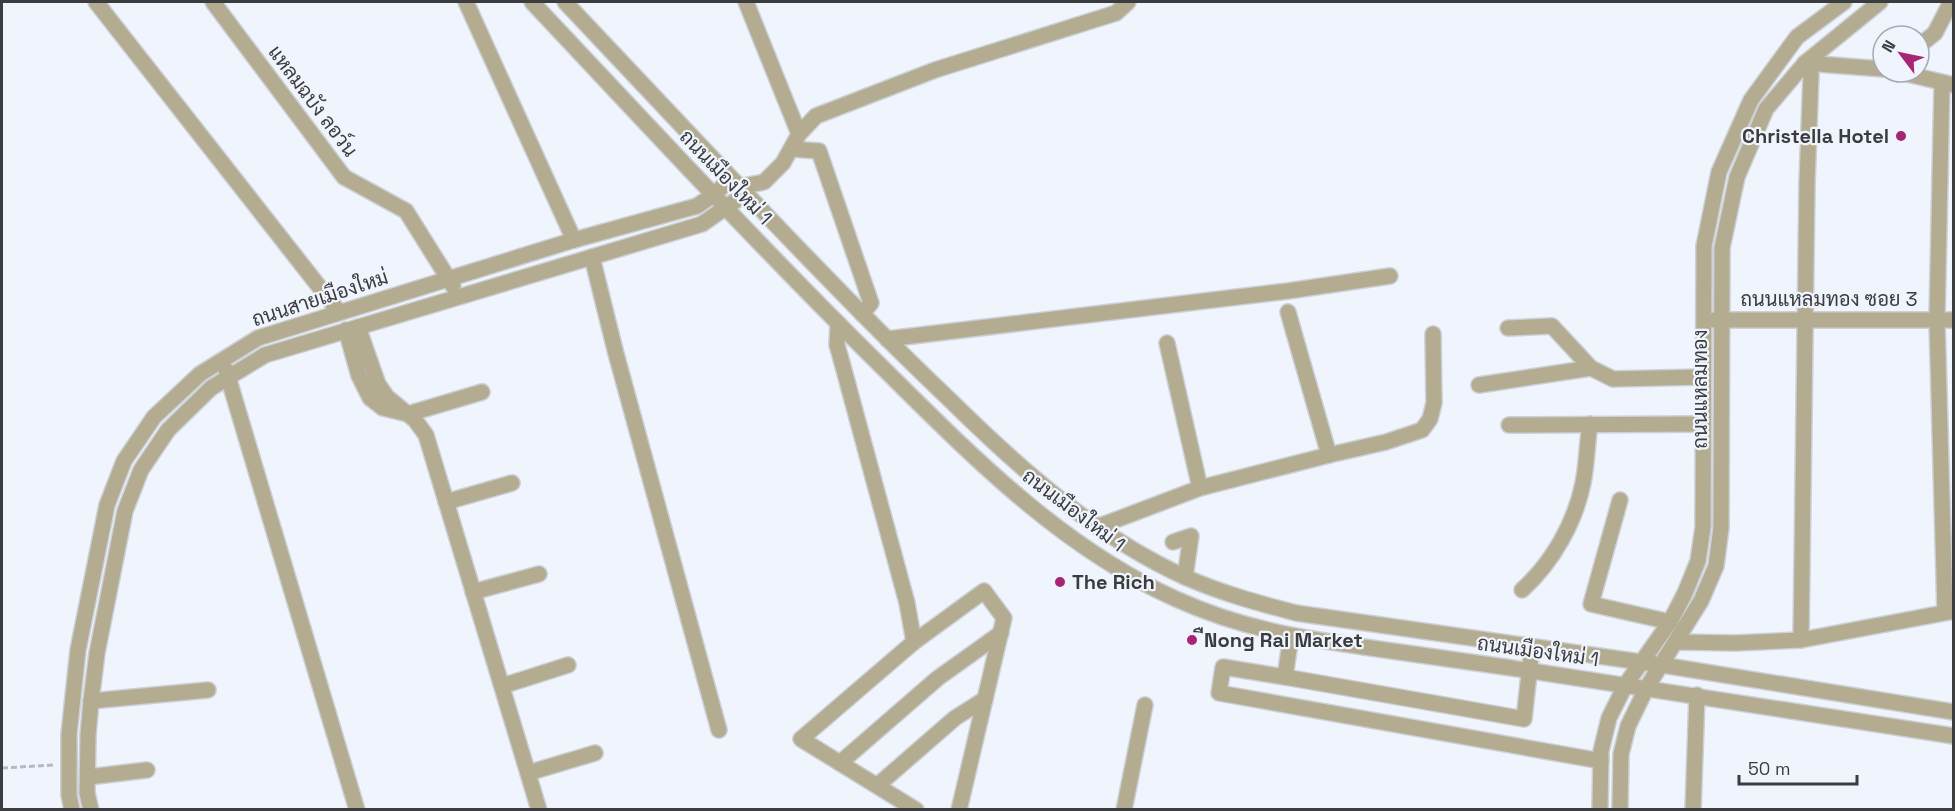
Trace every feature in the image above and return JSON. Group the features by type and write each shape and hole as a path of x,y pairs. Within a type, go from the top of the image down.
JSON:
{"street":[{"path":"96,2 339,312"},
{"name":"แหลมฉบัง ลอว์น","path":"213,2 344,177 395,207 453,298"},
{"path":"466,2 573,240"},
{"name":"ถนนเมืองใหม่ 1","path":"532,2 726,209 981,464 1044,518 1115,567 1174,599 1230,621 1291,636 1647,687 1953,736"},
{"name":"ถนนเมืองใหม่ 1","path":"565,2 738,187 887,339 997,446 1096,527 1185,577 1237,598 1296,613 1662,665"},
{"path":"746,2 799,134"},
{"path":"738,187 764,182 783,164 799,134 816,116 935,70 1116,13 1128,2"},
{"name":"ถนนแหลมทอง","path":"1600,810 1601,751 1609,718 1626,684 1670,622 1698,561 1703,527 1704,246 1719,171 1751,100 1797,37 1844,2"},
{"name":"ถนนแหลมทอง","path":"1620,810 1621,753 1628,726 1647,687 1701,601 1716,566 1721,528 1722,248 1737,177 1766,109 1805,63 1880,2"},
{"path":"1931,36 1935,33 1951,2"},
{"path":"1805,63 1871,68"},
{"path":"1801,640 1807,183 1811,74 1805,63"},
{"path":"1676,642 1735,643 1801,640 1949,611 1937,320 1948,84 1931,80"},
{"path":"791,149 819,151 871,303 862,314"},
{"name":"ถนนสายเมืองใหม่","path":"72,810 69,795 69,734 78,650 107,505 124,461 154,417 200,374 258,338 573,240 697,207 713,195 738,187"},
{"name":"ถนนสายเมืองใหม่","path":"91,810 87,793 91,701 97,653 125,511 141,470 168,430 212,388 265,355 702,224 726,209 738,187"},
{"path":"592,257 719,730"},
{"path":"887,339 1288,291 1390,276"},
{"path":"1288,312 1329,455"},
{"name":"ถนนแหลมทอง ซอย 3","path":"1704,321 1953,320"},
{"path":"838,323 837,345 840,359 907,603 914,642"},
{"path":"1508,328 1552,326 1591,368 1613,379 1703,377"},
{"path":"352,328 378,384 387,397 415,420 426,435 539,810"},
{"path":"1096,527 1200,488 1386,442 1422,430 1430,419 1434,403 1433,334"},
{"path":"1167,343 1200,488"},
{"path":"222,360 357,810"},
{"path":"1479,385 1591,368"},
{"path":"408,414 482,392"},
{"path":"1522,590 1535,578 1560,544 1573,514 1583,484 1590,424"},
{"path":"1509,425 1703,424"},
{"path":"446,502 512,483"},
{"path":"1620,500 1591,604 1670,622"},
{"path":"1173,542 1191,536 1185,577"},
{"path":"473,592 539,574"},
{"path":"916,810 801,739 914,642 984,591 1004,618 959,810"},
{"path":"840,763 938,678 1000,633"},
{"path":"1285,677 1291,636"},
{"path":"1532,647 1524,719 1223,667 1219,693 1601,761"},
{"path":"502,686 568,665"},
{"path":"1662,665 1953,712"},
{"path":"91,701 208,690"},
{"path":"1693,810 1697,695"},
{"path":"878,785 955,718 985,699"},
{"path":"1124,810 1145,705"},
{"path":"528,773 595,753"},
{"path":"88,777 147,770"}],"path":[{"path":"2,768 69,765"}],"place":[{"name":"Christella Hotel","path":"1901,136"},
{"name":"The Rich","path":"1060,582"},
{"name":"ืNong Rai Market","path":"1192,640"}]}
